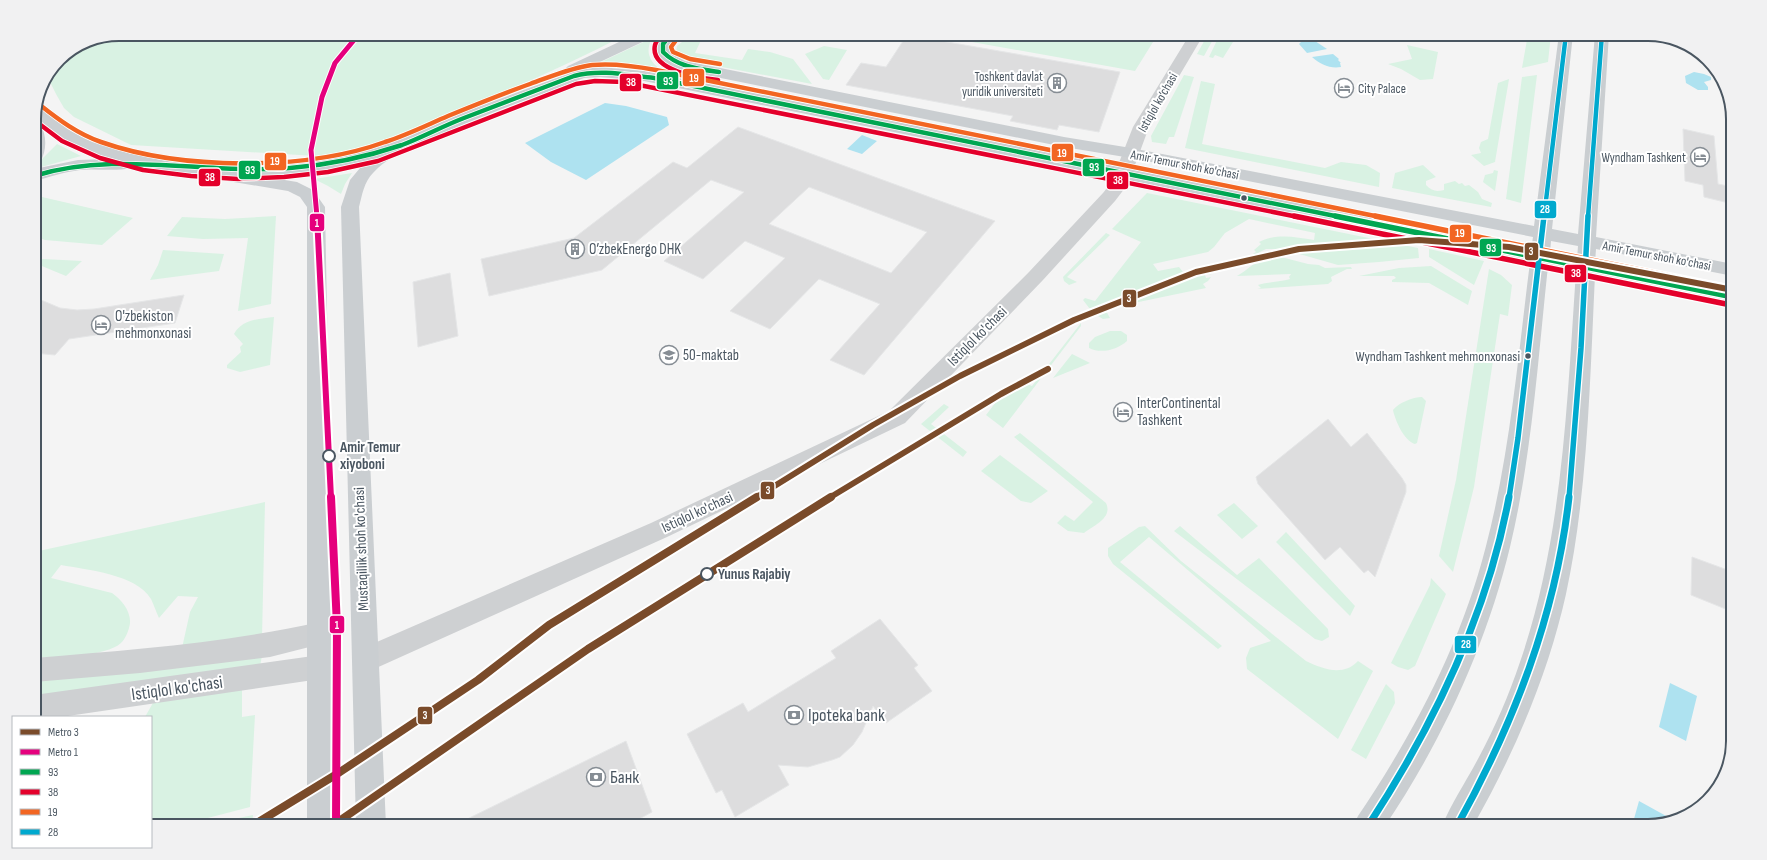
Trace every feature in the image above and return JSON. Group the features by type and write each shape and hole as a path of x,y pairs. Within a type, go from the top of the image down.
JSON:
{"main road":[{"path":"41,174 58,168 86,164 245,170 302,168 362,158 418,139 633,41"},
{"name":"Amir Temur shoh ko'chasi","path":"666,41 663,51 668,58 681,65 1048,139 1131,153 1726,269"},
{"path":"1373,819 1402,775 1427,731 1465,649 1492,572 1515,460 1565,41"},
{"path":"1461,819 1488,771 1508,725 1540,640 1552,600 1560,561 1567,517 1573,454 1601,41"},
{"name":"Amir Temur shoh ko'chasi","path":"460,120 574,76 594,72 622,73 665,80 1726,296"},
{"path":"41,116 54,127 81,142 115,155 161,166 291,186 308,194 316,207 322,819"},
{"name":"Mustaqillik shoh ko'chasi","path":"371,819 350,207 356,184 366,169 381,158 418,139"}],"street":[{"name":"Istiqlol ko‘chasi","path":"1123,173 1141,127 1192,41"},
{"name":"Istiqlol ko'chasi","path":"365,660 660,530 897,417 1036,276 1109,197 1119,184 1123,173"},
{"name":"Istiqlol ko'chasi","path":"41,669 140,661 270,645 320,634"},
{"name":"Istiqlol ko'chasi","path":"41,707 320,667"}],"green space":[{"path":"119,41 613,41 537,77 446,117 398,136 367,147 316,156 131,145 74,117 64,108 51,81 57,71 71,57 80,51 94,45"},
{"path":"646,41 651,41 649,56 661,70 630,63 597,64"},
{"path":"683,41 701,41 695,53 742,60 748,49 770,52 793,59 812,84 680,59 676,53 677,46"},
{"path":"966,41 1154,41 1135,71"},
{"path":"1204,41 1212,41 1204,56 1197,54"},
{"path":"1217,41 1234,41 1223,58 1215,55 1213,58 1209,57"},
{"path":"1527,41 1550,41 1548,62 1522,68"},
{"path":"1407,45 1438,52 1433,79 1420,80 1401,69 1388,64 1412,59"},
{"path":"824,46 847,50 829,80 823,79 805,54"},
{"path":"1184,75 1194,77 1174,137 1169,137 1166,144 1152,142 1151,136"},
{"path":"1537,75 1521,203 1506,199 1522,77"},
{"path":"1509,79 1495,162 1484,166 1471,155 1481,153 1479,148 1481,142 1488,139 1498,83"},
{"path":"1201,81 1215,84 1202,144 1325,168 1341,162 1366,165 1380,173 1379,187 1185,148"},
{"path":"57,144 81,156 41,167 41,160"},
{"path":"1423,165 1436,177 1426,181 1426,185 1430,189 1436,191 1444,190 1444,184 1455,181 1459,184 1462,183 1465,186 1469,185 1478,192 1482,199 1492,203 1491,207 1392,188 1395,173"},
{"path":"1494,170 1498,171 1495,191 1483,182 1485,175 1493,173"},
{"path":"352,173 341,194 314,179"},
{"path":"1147,193 1418,248 1419,258 1338,265 1282,249 1266,249 1254,255 1253,254 1256,252 1254,250 1261,244 1259,242 1266,239 1286,236 1314,240 1315,233 1249,219 1225,233 1208,252 1153,264 1158,271 1179,267 1183,272 1215,265 1218,268 1213,269 1215,271 1211,272 1212,274 1205,275 1206,278 1211,277 1203,284 1206,288 1105,309 1110,318 1103,319 1093,313 1083,300 1085,298 1095,301 1141,242 1112,229"},
{"path":"41,198 133,218 102,245 45,240 41,239"},
{"path":"276,216 271,304 238,311 248,238 203,239 167,236 182,217 225,219"},
{"path":"1106,233 1110,235 1067,277 1077,282 1069,285 1064,281 1063,277"},
{"path":"1429,249 1484,261 1474,285 1429,257"},
{"path":"163,250 224,254 219,271 150,280 158,265"},
{"path":"1268,256 1281,257 1308,264 1319,265 1325,268 1351,267 1352,269 1347,269 1331,277 1332,281 1328,284 1257,289 1261,288 1258,285 1290,279 1289,277 1291,274 1237,276"},
{"path":"41,260 82,261 66,276 41,266"},
{"path":"1431,266 1472,291 1468,305 1429,283 1392,282 1392,280 1396,278 1394,276 1359,276 1399,268"},
{"path":"1489,269 1501,275 1512,285 1508,316 1500,314 1474,487 1453,572 1439,556 1456,480"},
{"path":"274,317 270,365 240,372 227,368 227,365 241,352 240,347 243,344 234,334 237,329 246,323 257,319"},
{"path":"1081,323 1081,326 1003,428 986,415 1009,385 1015,387 1020,381 1032,386"},
{"path":"1110,331 1121,331 1127,335 1127,341 1119,347 1104,351 1089,348 1089,343 1095,337"},
{"path":"1072,354 1090,363 1053,378"},
{"path":"1422,397 1426,401 1417,443 1415,444 1404,435 1393,410 1395,407 1406,401"},
{"path":"944,404 949,407 931,424 967,452 963,457 921,424"},
{"path":"1020,433 1106,503 1107,513 1101,521 1084,533 1068,531 1057,523 1065,515 1074,521 1093,502 1014,437"},
{"path":"1000,455 1048,491 1031,503 1021,501 981,471"},
{"path":"265,502 262,638 182,648 190,612 198,597 178,596 159,618 151,599 144,591 134,584 110,574 61,565 51,578 112,593 122,602 129,614 129,628 121,643 114,648 92,654 41,658 41,550"},
{"path":"1234,503 1258,526 1242,539 1217,515"},
{"path":"1145,526 1181,561 1306,661 1326,669 1339,670 1346,669 1358,661 1373,671 1338,739 1247,669 1246,658 1250,648 1271,641 1149,537 1120,562 1222,646 1218,649 1113,564 1108,556 1108,548 1139,527"},
{"path":"1180,526 1237,575 1259,558 1328,629 1329,637 1322,641 1315,639 1174,531"},
{"path":"1286,532 1355,606 1350,616 1276,542"},
{"path":"1431,578 1446,594 1415,666 1408,670 1398,667 1391,663 1430,585"},
{"path":"262,655 260,667 41,697 41,677"},
{"path":"1386,684 1394,692 1395,703 1366,759 1351,750"},
{"path":"242,689 242,717 255,715 250,807 204,819 152,819 152,716 146,716 154,701"},
{"path":"253,815 253,819 234,819"}],"water":[{"path":"1315,41 1327,49 1307,53 1299,44 1301,42"},
{"path":"1333,54 1339,59 1338,60 1341,63 1341,67 1325,65 1312,57"},
{"path":"1694,72 1711,77 1711,80 1704,82 1708,87 1708,90 1698,90 1686,83 1685,76"},
{"path":"605,103 626,106 667,117 669,125 586,180 551,162 525,143"},
{"path":"862,135 877,141 862,154 847,149"},
{"path":"1670,683 1697,696 1686,741 1659,727"},
{"path":"1639,801 1667,816 1648,819 1634,819"}],"building":[{"name":"Toshkent davlat yuridik universiteti","path":"903,41 942,41 1120,72 1099,132 1059,125 1057,130 1010,121 1013,116 846,85 861,63 886,67"},
{"name":"O’zbekEnergo DHK","path":"738,127 995,221 864,375 830,360 880,304 819,279 770,329 730,311 785,258 745,241 703,279 664,261 744,192 711,180 602,270 489,296 481,259 574,238 673,162 687,168","holes":["809,187 927,232 891,273 769,224"]},
{"name":"Wyndham Tashkent","path":"1683,129 1714,136 1718,184 1726,186 1726,202 1704,197 1703,185 1685,181"},
{"path":"450,273 458,336 418,347 413,282"},
{"name":"O'zbekiston mehmonxonasi","path":"184,295 175,323 69,339 55,355 41,354 41,300 60,308 77,310 94,309"},
{"path":"1328,419 1351,447 1367,433 1406,485 1406,492 1375,577 1368,570 1364,573 1340,547 1325,560 1258,484 1256,477"},
{"path":"1692,557 1726,569 1726,609 1691,595"},
{"name":"Ipoteka bank","path":"880,619 918,665 914,668 932,691 886,723 873,706 862,732 853,745 840,757 808,767 778,765 789,785 735,817 722,790 716,793 687,734 743,703 748,712 836,658 831,651"},
{"name":"Банк","path":"626,741 652,812 639,819 467,819"}],"metro line":[{"name":"1","path":"336,819 337,626 317,222 311,150 322,97 335,63 353,41"},
{"name":"3","path":"263,819 337,774 478,680 549,625 873,425 960,376 1074,320 1196,272 1299,249 1419,240 1509,247 1726,289"},
{"name":"3","path":"342,819 588,649 805,512 1001,394 1048,369"}],"transit line":[{"name":"38","path":"658,41 655,46 656,56 662,63 683,73 718,80"},
{"name":"93","path":"665,41 663,44 663,52 681,65 696,69 719,72"},
{"name":"19","path":"676,41 671,47 673,52 690,59 720,64"},
{"name":"28","path":"1373,819 1428,727 1445,693 1474,622 1498,548 1510,493 1518,438 1565,41"},
{"name":"28","path":"1461,819 1487,771 1524,686 1544,626 1559,566 1572,473 1581,348 1589,197 1601,41"},
{"name":"19","path":"42,107 69,127 100,141 136,152 176,159 218,162 261,162 341,154 374,146 472,106 582,66 603,64 635,66 1726,288"},
{"name":"93","path":"41,174 53,170 92,164 132,164 248,170 290,168 333,163 376,153 404,144 462,119 574,76 585,73 608,72 654,78 1726,296"},
{"name":"38","path":"41,125 62,141 100,158 143,170 191,176 238,179 284,177 328,172 378,161 576,84 595,81 624,82 652,86 1726,304"}],"place":[{"name":"Toshkent davlat yuridik universiteti","path":"1057,83"},
{"name":"City Palace","path":"1344,88"},
{"name":"Wyndham Tashkent","path":"1700,157"},
{"name":"O’zbekEnergo DHK","path":"575,249"},
{"name":"O'zbekiston mehmonxonasi","path":"101,325"},
{"name":"50-maktab","path":"669,355"},
{"name":"Wyndham Tashkent mehmonxonasi","path":"1528,356"},
{"name":"InterContinental Tashkent","path":"1123,412"},
{"name":"Amir Temur xiyoboni","path":"329,456"},
{"name":"Yunus Rajabiy","path":"707,574"},
{"name":"Ipoteka bank","path":"794,715"},
{"name":"Банк","path":"596,777"}]}
